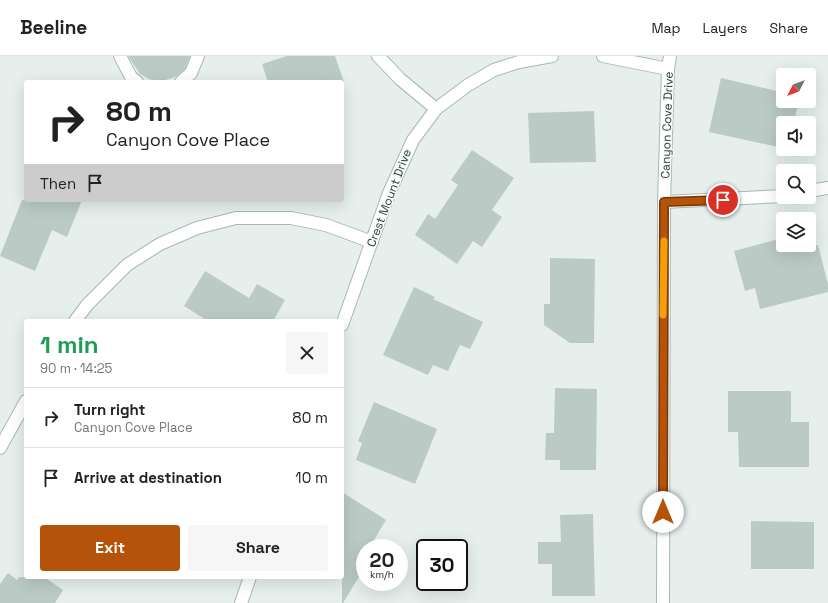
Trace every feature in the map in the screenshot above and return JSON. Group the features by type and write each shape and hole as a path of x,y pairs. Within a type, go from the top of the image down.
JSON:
{"street":[{"path":"120,56 131,77 135,80"},
{"path":"183,80 191,73 198,56"},
{"path":"378,56 400,79 436,109"},
{"name":"Crest Mount Drive","path":"344,319 389,193 413,140 436,109 468,85 494,70 518,62 552,56"},
{"path":"603,56 668,70"},
{"name":"Canyon Cove Drive","path":"663,603 664,202 668,70 670,56"},
{"path":"816,190 828,188"},
{"path":"664,202 776,196"},
{"path":"76,319 86,305 127,265 160,244 197,228 236,218 290,218 326,225 372,242"},
{"path":"0,448 24,406"},
{"path":"241,603 249,579"}],"building":[{"path":"128,56 190,56 185,69 175,77 165,80 152,80 140,74"},
{"path":"287,56 335,56 343,80 267,80 262,64"},
{"path":"721,78 776,91 776,108 797,108 795,116 776,116 776,146 709,132"},
{"path":"594,111 596,162 530,163 528,113"},
{"path":"472,150 514,178 492,210 502,217 482,247 473,241 457,264 415,235 428,214 435,219 458,185 451,180"},
{"path":"22,200 24,200 24,202 81,202 67,237 52,230 35,271 0,256"},
{"path":"776,240 776,252 816,252 816,245 818,245 828,284 828,292 760,309 755,288 745,291 734,251"},
{"path":"550,258 595,259 594,343 570,343 544,325 544,304 550,304"},
{"path":"205,271 249,298 257,284 285,300 274,319 205,319 184,306"},
{"path":"414,287 435,297 433,299 483,322 470,349 460,345 448,371 433,365 428,375 383,355"},
{"path":"555,388 597,389 596,470 560,470 560,460 545,460 546,433 554,433"},
{"path":"728,391 791,391 791,422 809,422 809,467 739,467 738,432 728,432"},
{"path":"374,402 437,429 415,484 356,460 362,443 358,441"},
{"path":"344,493 386,520 374,539 356,539 356,582 343,603 342,579 344,579"},
{"path":"593,514 595,596 552,596 552,564 538,564 538,542 561,542 560,515"},
{"path":"751,521 814,522 814,569 751,569"},
{"path":"8,573 17,580 19,577 24,577 24,579 47,579 63,590 55,603 0,603 0,584"}],"slow traffic":[{"path":"663,315 664,241"}],"route":[{"path":"663,512 664,202 723,200"}]}
